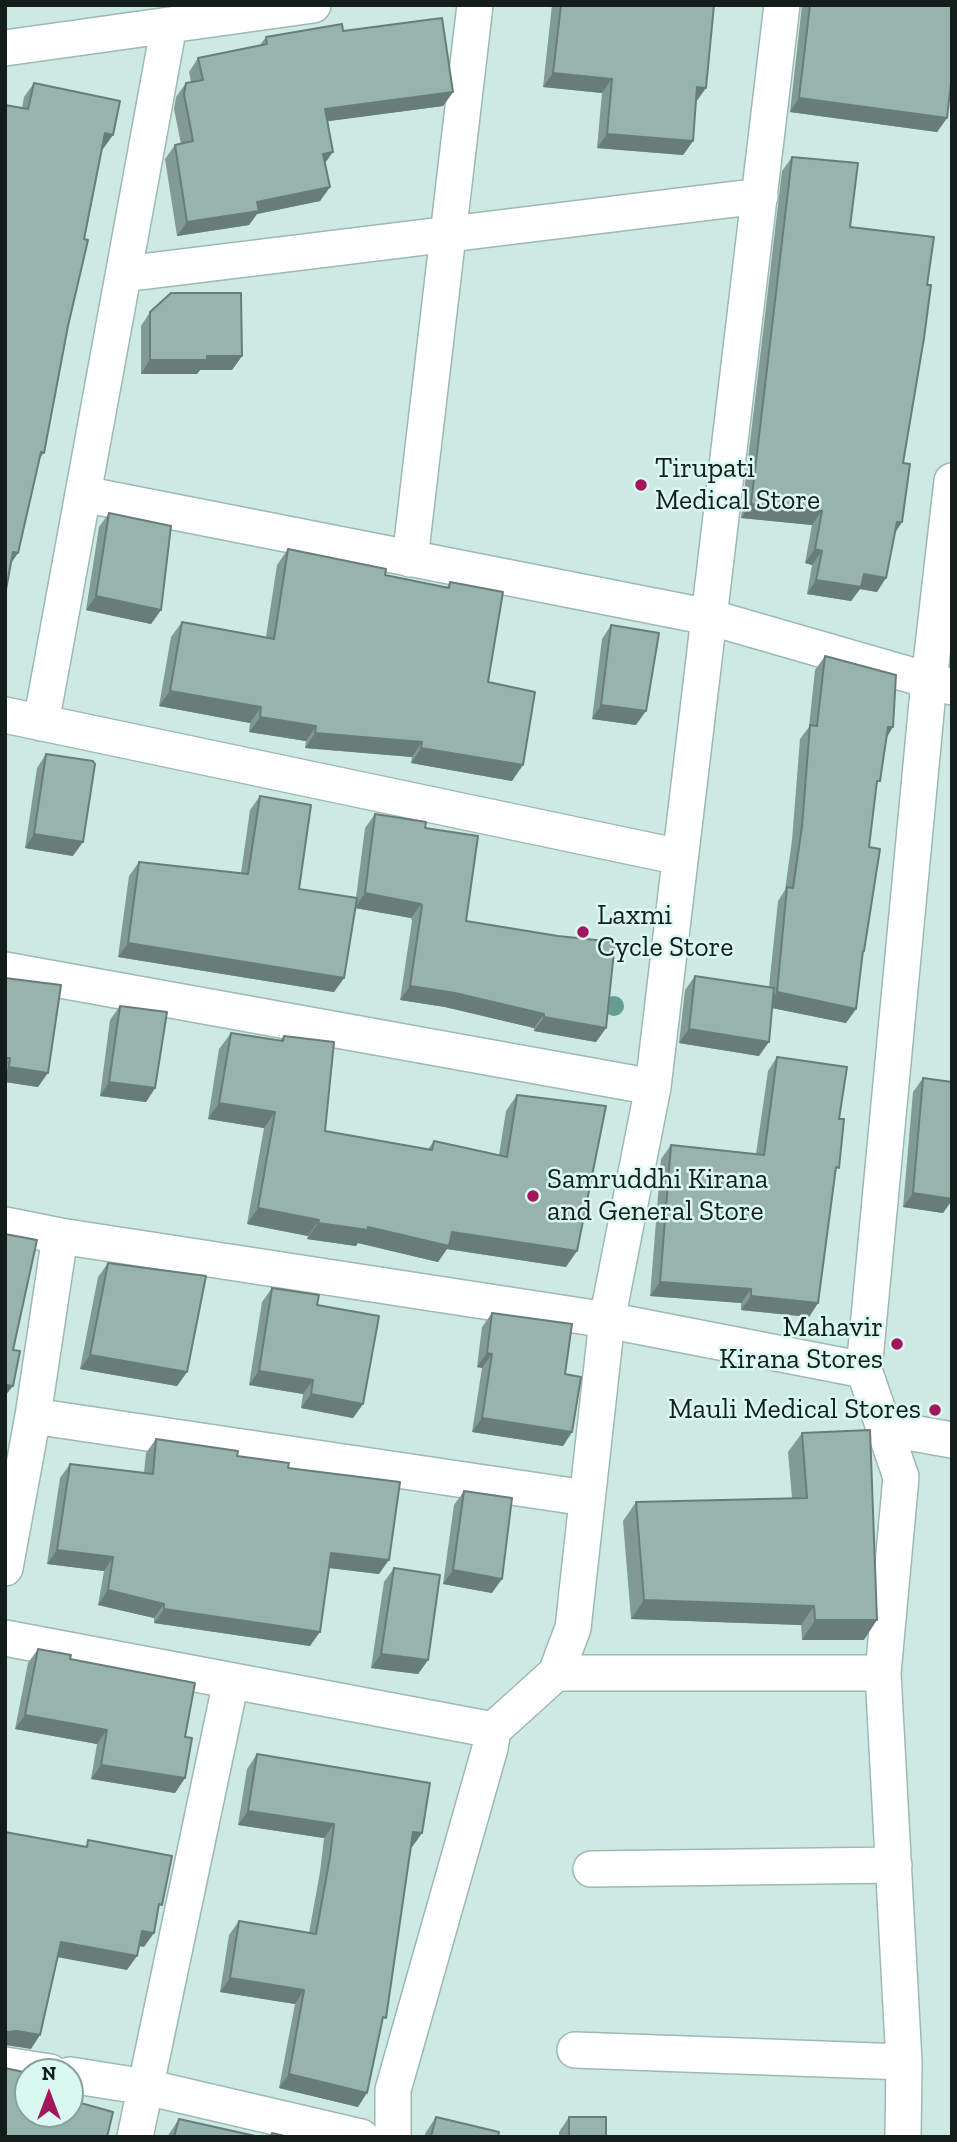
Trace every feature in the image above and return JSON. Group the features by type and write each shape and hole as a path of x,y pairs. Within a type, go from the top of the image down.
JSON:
{"street":[{"path":"5,48 313,5"},
{"path":"410,559 475,5"},
{"path":"394,2137 394,2090 490,1748 492,1730 556,1673 573,1628 607,1320 653,1087 782,5"},
{"path":"41,723 169,25"},
{"path":"124,274 760,196"},
{"path":"903,2137 904,2062 883,1673 901,1477 864,1370 940,684 952,481"},
{"path":"83,494 709,617 940,684"},
{"path":"5,715 680,857"},
{"path":"5,970 653,1087"},
{"path":"5,1225 61,1236 607,1320 864,1370"},
{"path":"5,1568 33,1416 61,1236"},
{"path":"33,1416 586,1498"},
{"path":"884,1429 952,1440"},
{"path":"5,1638 492,1730"},
{"path":"556,1673 883,1673"},
{"path":"135,2137 231,1681"},
{"path":"591,1869 894,1865"},
{"path":"575,2049 904,2062"},
{"path":"84,2077 146,2087 361,2137"}],"building":[{"path":"561,5 714,5 706,88 697,87 693,141 607,134 612,79 553,73"},
{"path":"810,5 952,5 952,74 947,118 799,98"},
{"path":"442,18 453,92 325,109 333,152 323,154 330,187 257,202 259,211 187,222 175,145 193,141 184,94 186,83 203,80 198,58 267,44 266,37 342,24 343,31"},
{"path":"34,83 120,101 113,135 105,133 84,239 88,240 68,326 44,453 41,452 18,553 13,552 5,595 5,105 28,109"},
{"path":"792,157 858,163 850,227 934,237 927,285 931,285 924,338 903,463 910,464 902,522 897,522 886,578 864,574 861,587 816,580 822,551 815,549 822,511 751,504"},
{"path":"171,293 241,293 242,356 207,356 207,360 150,360 150,312"},
{"path":"109,513 171,526 161,610 96,596"},
{"path":"288,549 386,569 385,575 449,588 450,582 503,592 488,682 535,692 523,765 421,748 422,742 315,733 316,726 260,717 261,707 170,691 182,622 274,639"},
{"path":"611,625 659,633 646,711 601,705"},
{"path":"825,656 896,675 893,727 888,727 880,781 877,781 869,847 880,849 856,1009 777,992 787,887 793,888 802,826 810,725 817,726"},
{"path":"46,754 93,761 95,764 83,842 34,834"},
{"path":"260,796 311,805 299,889 357,898 344,978 128,943 139,862 248,874"},
{"path":"375,814 426,822 425,828 478,836 466,921 615,942 606,1028 544,1017 544,1014 455,993 410,986 422,906 365,893"},
{"path":"695,976 774,988 769,1042 689,1029"},
{"path":"5,978 61,985 48,1073 9,1067 10,1058 5,1058"},
{"path":"120,1006 167,1012 155,1088 109,1082"},
{"path":"231,1033 283,1041 284,1036 334,1042 325,1131 432,1150 434,1141 507,1157 517,1095 606,1106 577,1251 452,1232 449,1246 368,1227 368,1230 318,1223 319,1220 258,1208 275,1112 219,1103"},
{"path":"777,1057 847,1067 839,1119 844,1119 839,1168 836,1167 818,1303 751,1296 751,1289 660,1282 671,1145 764,1155"},
{"path":"923,1078 952,1082 952,1199 913,1193"},
{"path":"5,1234 37,1240 13,1350 20,1351 13,1386 7,1385 5,1394"},
{"path":"108,1263 206,1276 187,1372 90,1355"},
{"path":"272,1288 319,1295 317,1305 379,1316 363,1404 311,1394 313,1380 259,1371"},
{"path":"492,1313 572,1324 565,1374 581,1377 572,1432 482,1418 492,1354 487,1353"},
{"path":"870,1430 877,1620 815,1620 814,1606 644,1600 636,1502 807,1498 802,1433"},
{"path":"156,1439 238,1451 237,1456 289,1463 288,1468 400,1482 389,1560 331,1553 320,1632 164,1609 164,1604 108,1590 113,1557 57,1550 70,1464 153,1474"},
{"path":"464,1491 512,1498 502,1579 453,1570"},
{"path":"394,1568 440,1575 428,1660 381,1654"},
{"path":"38,1649 71,1655 70,1659 195,1683 185,1737 192,1738 185,1778 101,1765 107,1730 25,1715"},
{"path":"257,1754 430,1783 422,1833 413,1832 386,2018 383,2017 367,2093 289,2074 304,1990 230,1978 239,1921 316,1934 334,1824 248,1811"},
{"path":"5,1832 87,1847 88,1840 172,1856 154,1933 142,1931 137,1956 61,1942 40,2035 17,2031 5,2034"},
{"path":"5,2068 14,2070 14,2128 84,2128 84,2104 113,2112 107,2137 5,2137"},
{"path":"436,2117 499,2132 498,2137 431,2137"},
{"path":"569,2117 606,2117 606,2137 569,2137"},
{"path":"179,2119 260,2137 174,2137"},
{"path":"272,2133 289,2137 271,2137"}],"place":[{"name":"Tirupati Medical Store","path":"641,485"},
{"name":"Laxmi Cycle Store","path":"583,932"},
{"name":"Samruddhi Kirana and General Store","path":"533,1196"},
{"name":"Mahavir Kirana Stores","path":"897,1344"},
{"name":"Mauli Medical Stores","path":"935,1410"}]}
